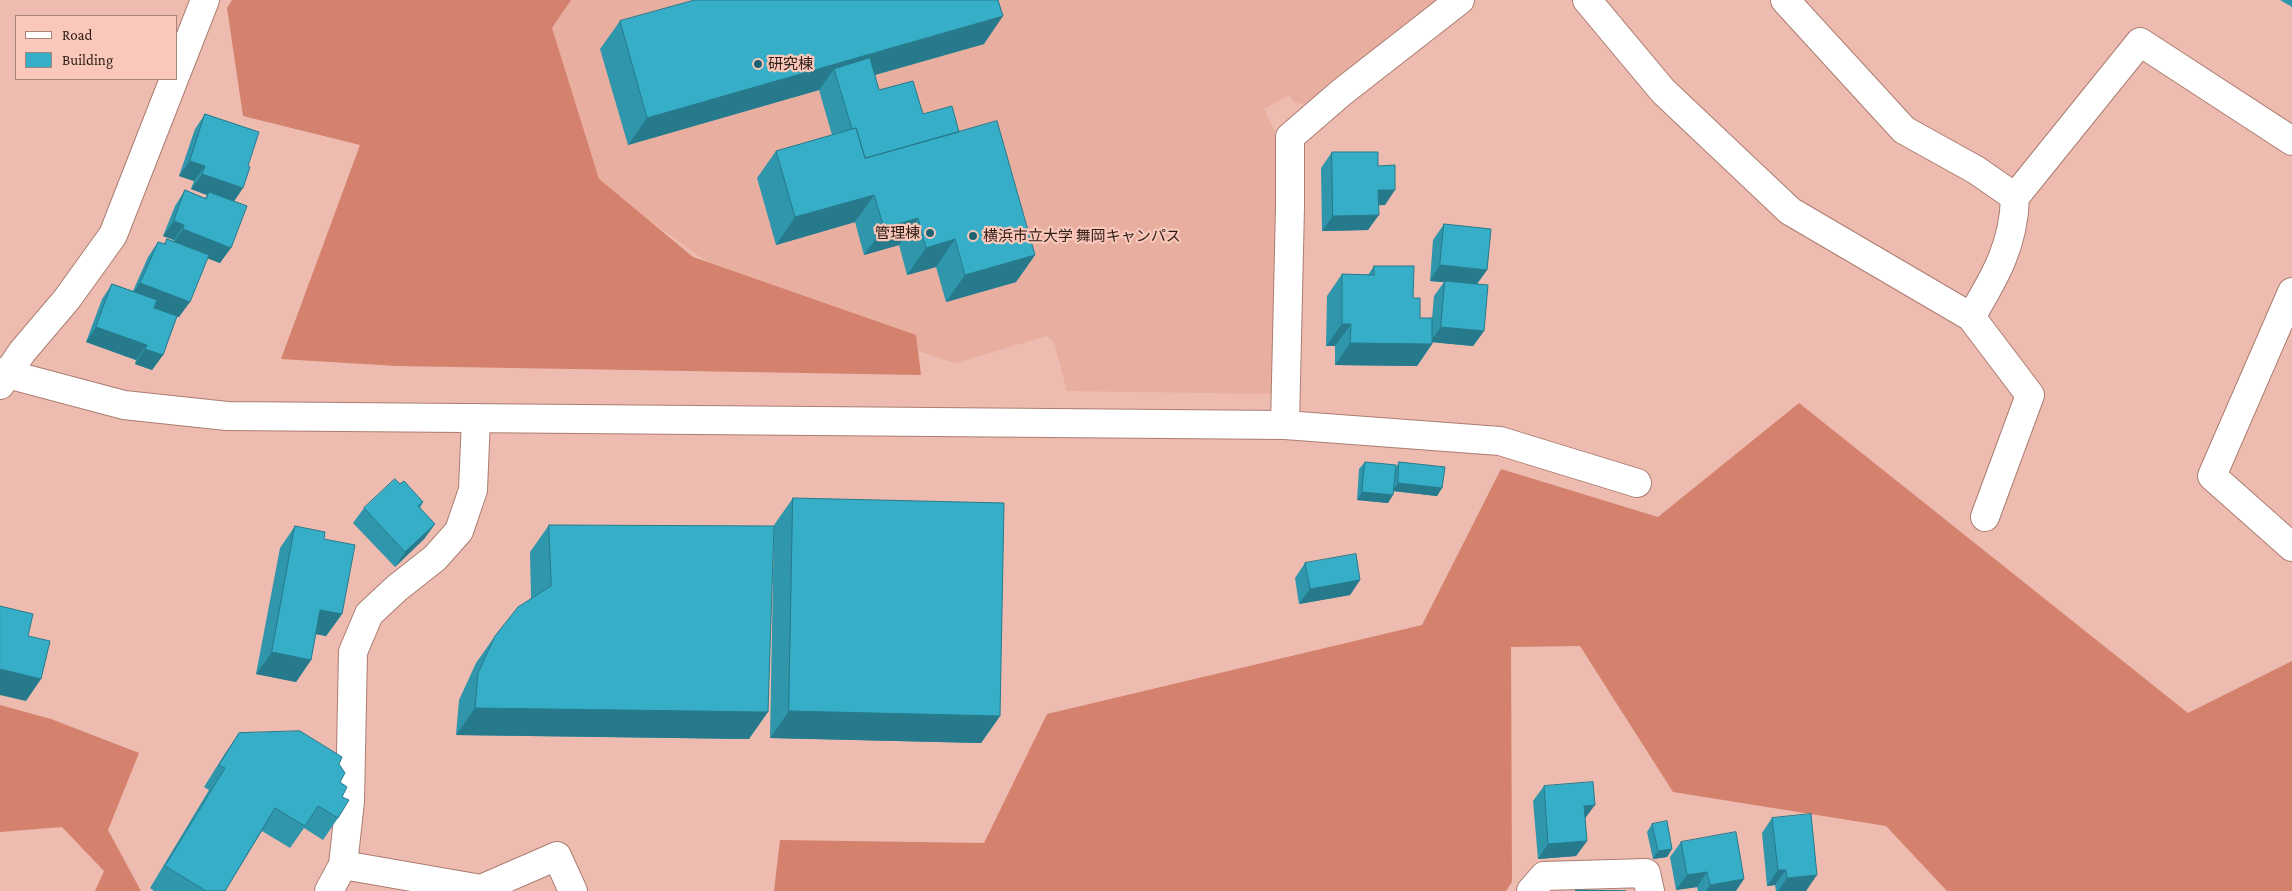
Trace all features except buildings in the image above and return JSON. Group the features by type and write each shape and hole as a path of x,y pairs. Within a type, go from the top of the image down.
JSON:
{"street":[{"path":"178,69 205,0"},
{"path":"1285,425 1290,137 1342,92 1460,0"},
{"path":"1587,0 1664,91 1790,211 1972,317 2030,394 1985,517"},
{"path":"1785,0 1904,130 1976,170 2015,197"},
{"path":"1972,317 1997,273 2015,222 2015,197 2140,42 2292,140"},
{"path":"174,80 113,235 67,299 2,377 124,405 227,416 1285,425 1500,441 1637,483"},
{"path":"2292,292 2212,476 2292,547"},
{"path":"329,891 343,865 350,801 353,652 369,614 397,588 435,558 459,531 473,490 476,418"},
{"path":"343,865 481,889 557,856 574,891"},
{"path":"1531,891 1544,876 1646,872 1650,891"}],"shaded area":[{"path":"232,0 571,0 552,28 599,179 693,257 916,335 921,375 397,366 281,359 360,145 243,116 227,8"},
{"name":"横浜市立大学 舞岡キャンパス","path":"559,0 1442,0 1312,106 1293,102 1290,95 1264,109 1276,134 1275,394 1067,391 1054,342 1047,336 955,363 759,299 583,173 543,32"},
{"path":"1799,403 2188,713 2292,661 2292,891 1947,891 1886,826 1673,792 1580,646 1511,647 1512,882 1506,891 774,891 780,840 984,843 1047,714 1422,625 1501,469 1658,517"},
{"path":"0,705 51,719 139,753 108,830 141,891 95,891 104,871 62,827 0,832"}],"place":[{"name":"研究棟","path":"758,64"},
{"name":"管理棟","path":"930,233"},
{"name":"横浜市立大学 舞岡キャンパス","path":"973,236"}]}
